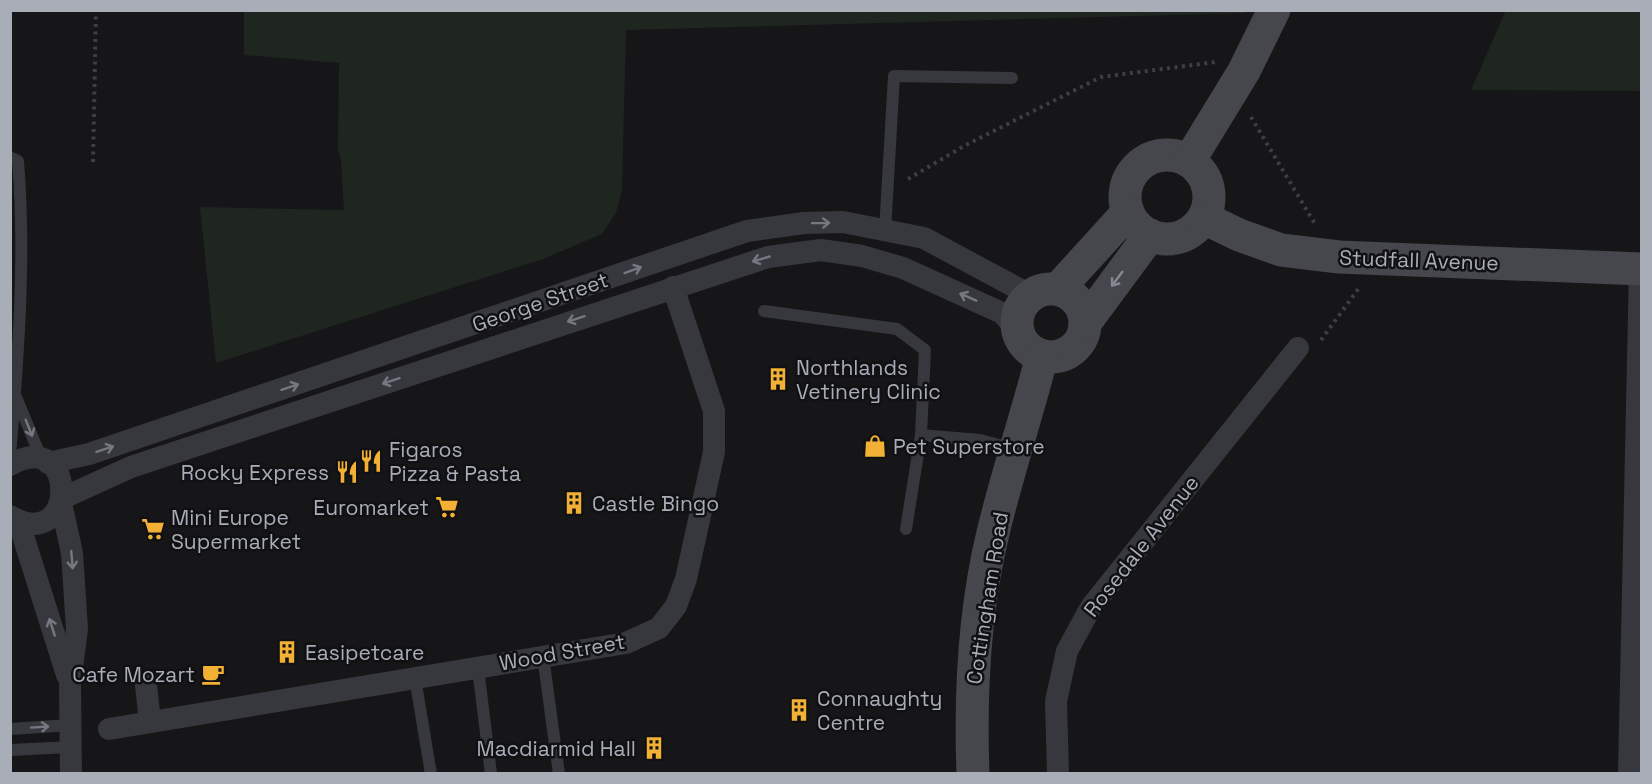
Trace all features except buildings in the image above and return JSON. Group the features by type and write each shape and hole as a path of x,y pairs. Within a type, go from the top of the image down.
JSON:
{"street":[{"path":"1189,161 1244,71 1274,10"},
{"path":"1178,156 1200,169 1206,180 1209,206 1204,218 1196,228 1174,238 1150,235 1141,230 1128,212 1127,186 1132,174 1140,164 1152,157 1178,156"},
{"path":"1128,212 1044,292 1022,304 1017,316 1016,328 1021,341 1030,351 1042,357 1053,357 1072,350 1079,343 1085,323 1150,235"},
{"name":"Studfall Avenue","path":"1204,218 1260,244 1281,250 1375,258 1641,268"},
{"name":"George Street","path":"10,465 20,460 45,461 89,454 747,231 804,223 843,222 924,238 1044,292"},
{"name":"George Street","path":"14,518 38,522 55,512 62,501 131,467 768,257 821,250 862,256 903,268 1002,313 1016,328"},
{"path":"1629,774 1636,669 1641,268"},
{"name":"Wood Street","path":"110,729 626,643 658,628 676,606 686,579 714,452 714,411 673,287"},
{"path":"1044,292 1078,302 1085,323"},
{"name":"Rosedale Avenue","path":"1058,774 1056,701 1067,651 1091,607 1298,348"},
{"name":"Cottingham Road","path":"973,774 970,709 978,624 993,534 1042,357"},
{"path":"45,461 61,478 62,501 72,553 77,629 70,683 70,774"},
{"path":"14,518 70,683"},
{"path":"146,685 150,722"}],"lane":[{"path":"885,231 894,76 1012,78"},
{"path":"10,157 18,161 22,213 16,396 10,456"},
{"path":"764,311 897,328 925,350 921,435 906,529"},
{"path":"16,396 45,461"},
{"path":"921,435 980,440 1018,450"},
{"path":"543,657 559,774"},
{"path":"478,668 491,774"},
{"path":"415,678 431,774"},
{"path":"10,729 70,736"},
{"path":"10,750 70,736"}],"path":[{"path":"93,162 96,10"},
{"path":"889,190 964,146 1101,77 1212,61 1244,71"},
{"path":"1226,101 1248,113 1315,221 1316,254"},
{"path":"1298,348 1311,353 1358,290 1375,258"}],"shaded area":[{"path":"244,10 1247,11 1246,13 626,30 622,190 616,213 602,234 543,259 216,363 200,207 344,210 341,160 338,149 339,63 244,55"},
{"path":"1506,10 1641,11 1641,91 1471,90"}],"place":[{"name":"Northlands Vetinery Clinic","path":"778,379"},
{"name":"Pet Superstore","path":"875,446"},
{"name":"Figaros Pizza & Pasta","path":"371,461"},
{"name":"Rocky Express","path":"347,472"},
{"name":"Castle Bingo","path":"574,503"},
{"name":"Euromarket","path":"447,507"},
{"name":"Mini Europe Supermarket","path":"153,529"},
{"name":"Easipetcare","path":"287,652"},
{"name":"Cafe Mozart","path":"213,674"},
{"name":"Connaughty Centre","path":"799,710"},
{"name":"Macdiarmid Hall","path":"654,748"}]}
